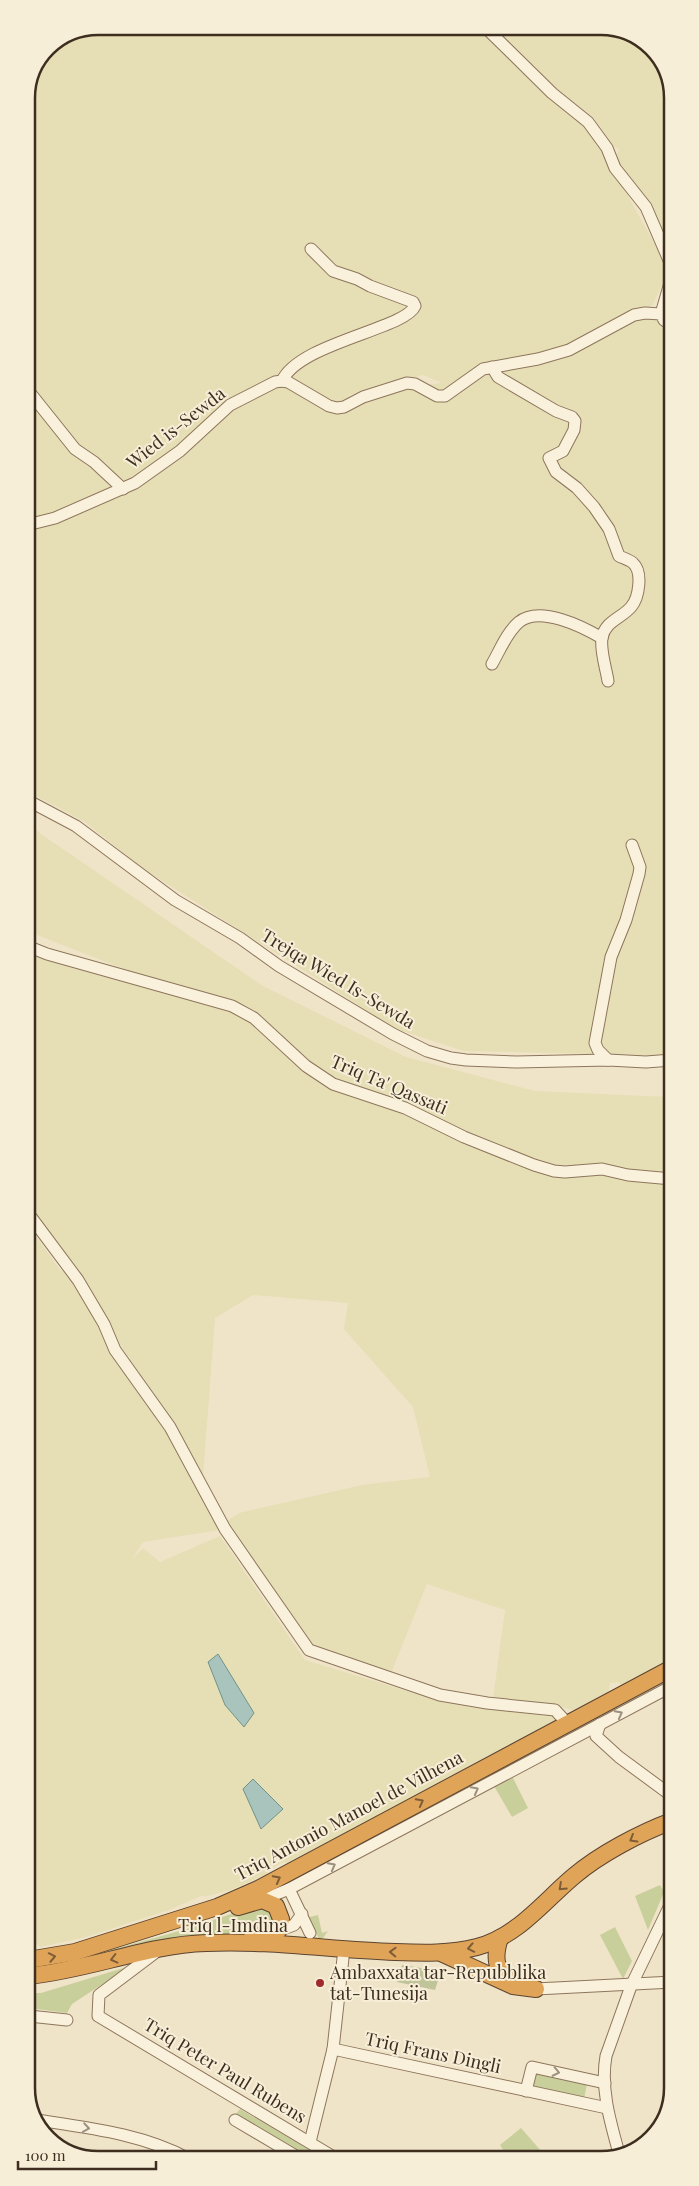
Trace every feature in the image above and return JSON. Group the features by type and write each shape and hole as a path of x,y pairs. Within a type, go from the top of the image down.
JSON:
{"highway":[{"name":"Triq Antonio Manoel de Vilhena","path":"35,1959 75,1952 217,1907 258,1888 664,1672"},
{"path":"441,1953 478,1946 500,1938 519,1927 575,1875 645,1832 664,1824"},
{"path":"75,1952 118,1945 200,1922 248,1903 262,1900 276,1906 281,1919 278,1931 266,1936 203,1940 166,1947"},
{"path":"500,1938 495,1952 499,1970 506,1978 536,1989"},
{"name":"Triq l-Imdina","path":"35,1976 56,1974 166,1947 207,1943 254,1943 343,1953 441,1953"},
{"path":"441,1953 513,1986 536,1989"}],"street":[{"path":"493,35 552,93 588,122 607,148 614,168 646,207 664,249"},
{"name":"Wied is-Sewda","path":"35,523 55,518 123,489 152,473 180,451 230,405 282,381 287,372 335,343 394,321 413,311 415,306 413,302 370,286 357,278 333,271 311,249"},
{"path":"664,304 661,314 664,320"},
{"path":"282,381 294,385 329,406 337,408 363,397 407,384 414,384 437,396 445,396 477,372 492,367 538,359 569,350 634,315 645,313 661,314"},
{"path":"492,367 498,377 556,411 572,417 575,421 574,430 563,451 549,458 552,466 556,472 587,498 609,529 619,556 633,562 636,567 639,578 636,600 631,608 610,623 602,638 608,680"},
{"path":"35,399 75,449 94,462 123,489"},
{"path":"492,664 512,629 520,621 531,616 548,616 568,621 602,638"},
{"name":"Trejqa Wied Is-Sewda","path":"35,804 88,834 184,906 240,938 287,971 415,1046 439,1055 466,1060 518,1062 664,1061"},
{"path":"608,1060 598,1050 595,1043 612,957 626,920 639,874 640,867 632,845"},
{"name":"Triq Ta' Qassati","path":"35,949 232,1006 254,1018 306,1066 333,1084 405,1108 464,1137 544,1169 565,1172 602,1169 628,1175 664,1178"},
{"path":"35,1222 78,1280 104,1324 115,1350 170,1427 225,1529 309,1650 440,1695 487,1703 555,1710 567,1723"},
{"path":"262,1900 289,1890 664,1690"},
{"path":"600,1724 596,1736 619,1757 664,1790"},
{"path":"289,1890 310,1933"},
{"path":"278,1931 294,1926 302,1914"},
{"path":"618,2149 607,2108 605,2083 606,2056 631,1986 664,1915"},
{"name":"Triq Peter Paul Rubens","path":"166,1947 99,1995 98,2016 325,2151"},
{"path":"310,2142 333,2049 343,1953"},
{"path":"536,1989 631,1986 664,1983"},
{"path":"35,2017 67,2020"},
{"name":"Triq Frans Dingli","path":"333,2049 607,2108"},
{"path":"526,2091 532,2067 605,2083"},
{"path":"235,2120 287,2151"},
{"path":"45,2121 119,2133 173,2151"}],"shaded area":[{"path":"487,35 588,124 664,261 664,281 652,306 649,307 664,314 664,1058 643,1055 464,1051 396,1029 145,870 85,822 35,795 35,98 40,74 53,53 74,40 86,36","holes":["423,375 442,383 345,396"]},
{"path":"500,35 613,36 633,43 648,56 658,70 664,98 664,241 619,165 617,154 619,149 614,146 593,117 558,90"},
{"path":"35,828 263,986 406,1057 535,1091 664,1097 664,1664 622,1686 618,1682 610,1683 608,1694 573,1710 562,1707 555,1710 557,1720 288,1864 284,1862 278,1865 268,1871 267,1874 231,1890 204,1897 203,1895 169,1910 86,1937 40,1947 35,1943 35,1235 60,1270 68,1273 170,1430 220,1530 143,1542 132,1559 143,1548 160,1562 220,1536 305,1660 443,1702 492,1706 505,1610 427,1584 389,1678 308,1647 226,1522 239,1513 362,1485 430,1477 413,1407 344,1329 348,1303 253,1295 215,1318 203,1477 179,1433 35,1219 35,955 236,1013 35,934"}],"green space":[{"path":"512,1776 528,1808 512,1817 494,1786"},
{"path":"660,1885 664,1892 648,1930 635,1896"},
{"path":"263,1903 276,1920 271,1929 262,1933 192,1935 100,1956 100,1953 190,1928"},
{"path":"318,1915 322,1933 328,1931 323,1938 319,1939 309,1917"},
{"path":"615,1927 632,1961 623,1979 600,1935"},
{"path":"402,1965 441,1971 435,1990 397,1982"},
{"path":"130,1966 72,2004 67,2013 35,2009 35,1993 41,1993"},
{"path":"536,2073 587,2084 584,2099 533,2088"},
{"path":"240,2109 311,2151 296,2151 235,2115"},
{"path":"521,2128 541,2151 504,2151 500,2145"}],"water":[{"path":"218,1654 254,1713 244,1727 225,1705 208,1662"},
{"path":"253,1779 283,1809 261,1829 243,1789"}],"place":[{"name":"Ambaxxata tar-Repubblika tat-Tunesija","path":"320,1983"}]}
